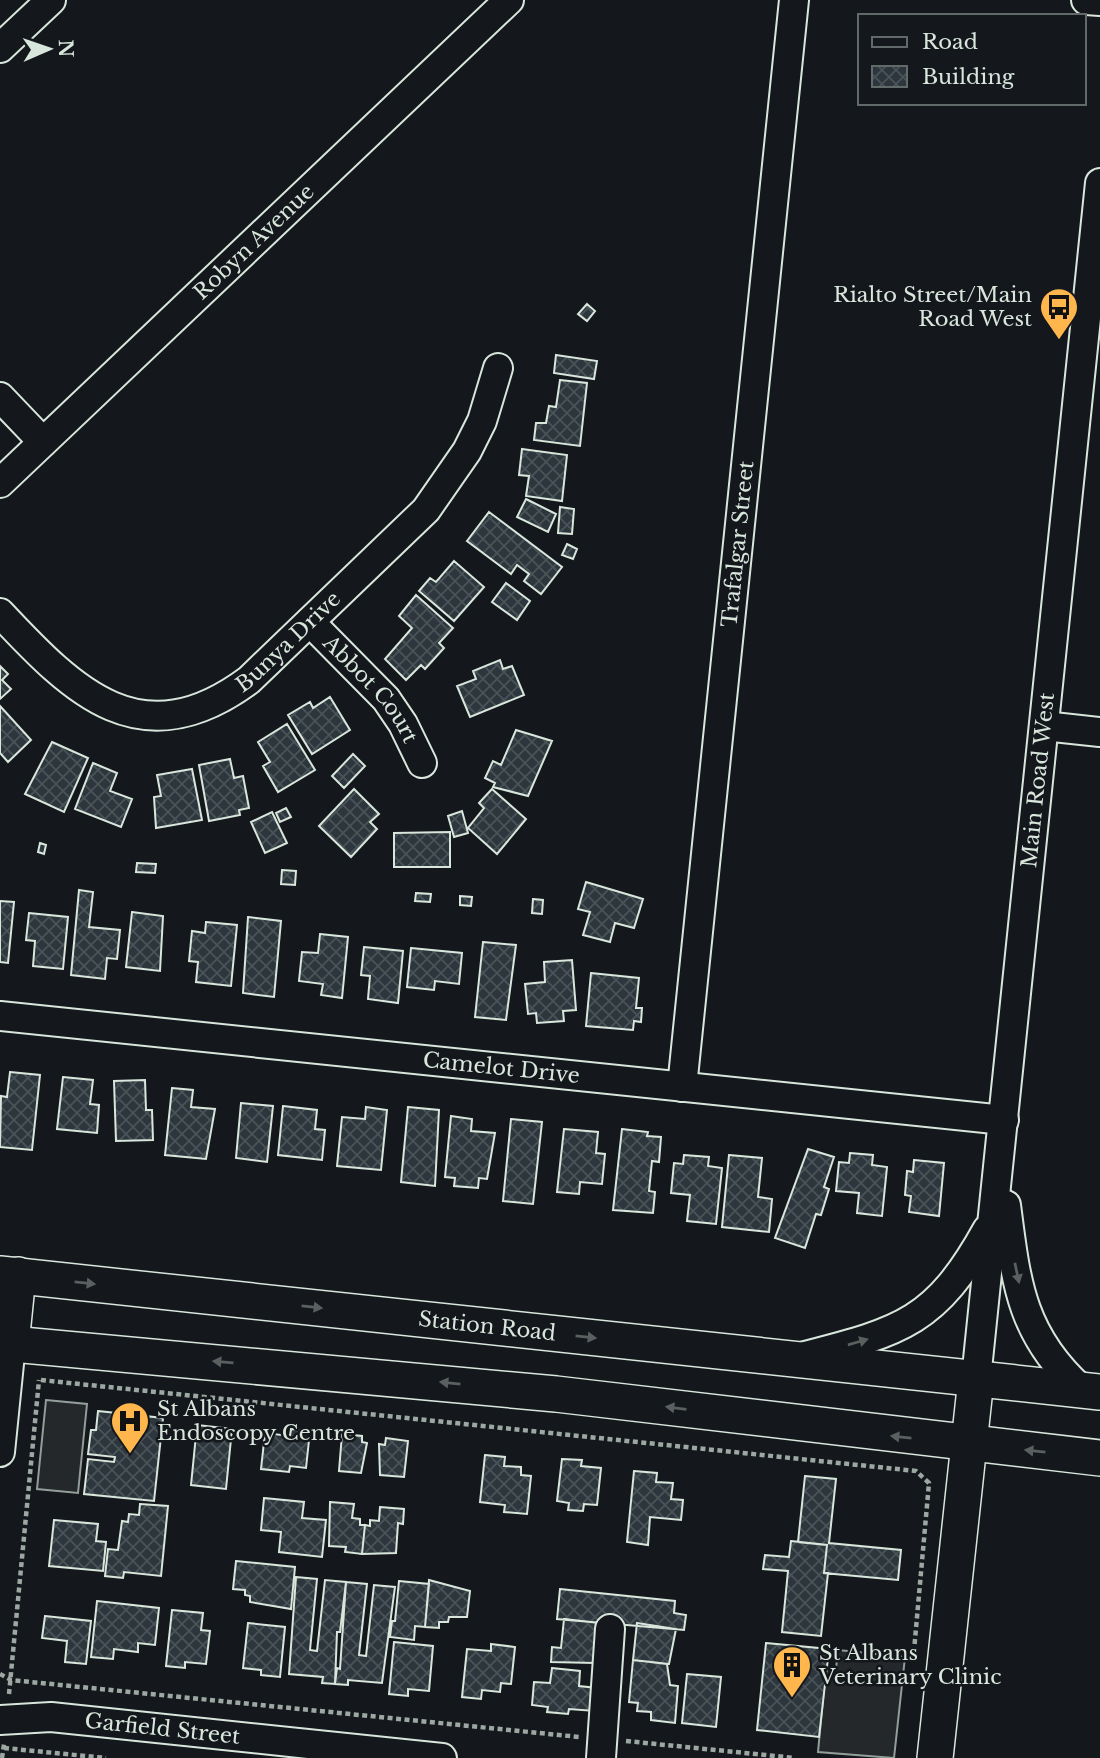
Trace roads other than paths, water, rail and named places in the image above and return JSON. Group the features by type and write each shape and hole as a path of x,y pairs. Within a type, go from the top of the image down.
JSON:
{"main road":[{"name":"Station Road","path":"9,1274 1091,1391"},
{"path":"9,1274 6,1355 530,1391 1100,1458"},
{"path":"935,1758 976,1379"}],"street":[{"path":"0,48 51,0"},
{"name":"Robyn Avenue","path":"0,483 509,0"},
{"name":"Trafalgar Street","path":"682,1087 794,0"},
{"path":"1086,0 1100,1"},
{"name":"Main Road West","path":"976,1379 1100,183"},
{"name":"Bunya Drive","path":"0,613 71,684 107,705 143,713 172,714 198,709 224,698 249,680 426,510 448,481 481,421 498,368"},
{"path":"0,397 43,442"},
{"name":"Abbot Court","path":"310,622 386,699 403,724 422,763"},
{"path":"1044,726 1100,732"},
{"name":"Camelot Drive","path":"0,1016 1004,1120"},
{"path":"1000,1157 1011,1247 1027,1314 1047,1355 1091,1391"},
{"path":"792,1359 894,1330 921,1314 959,1275 993,1218"},
{"path":"0,1452 6,1355"},
{"path":"601,1749 610,1629"},
{"name":"Garfield Street","path":"4,1717 51,1717 442,1758"}],"place":[{"name":"Rialto Street/Main Road West","path":"1059,341"},
{"name":"St Albans Endoscopy Centre","path":"130,1455"},
{"name":"St Albans Veterinary Clinic","path":"792,1699"}]}
